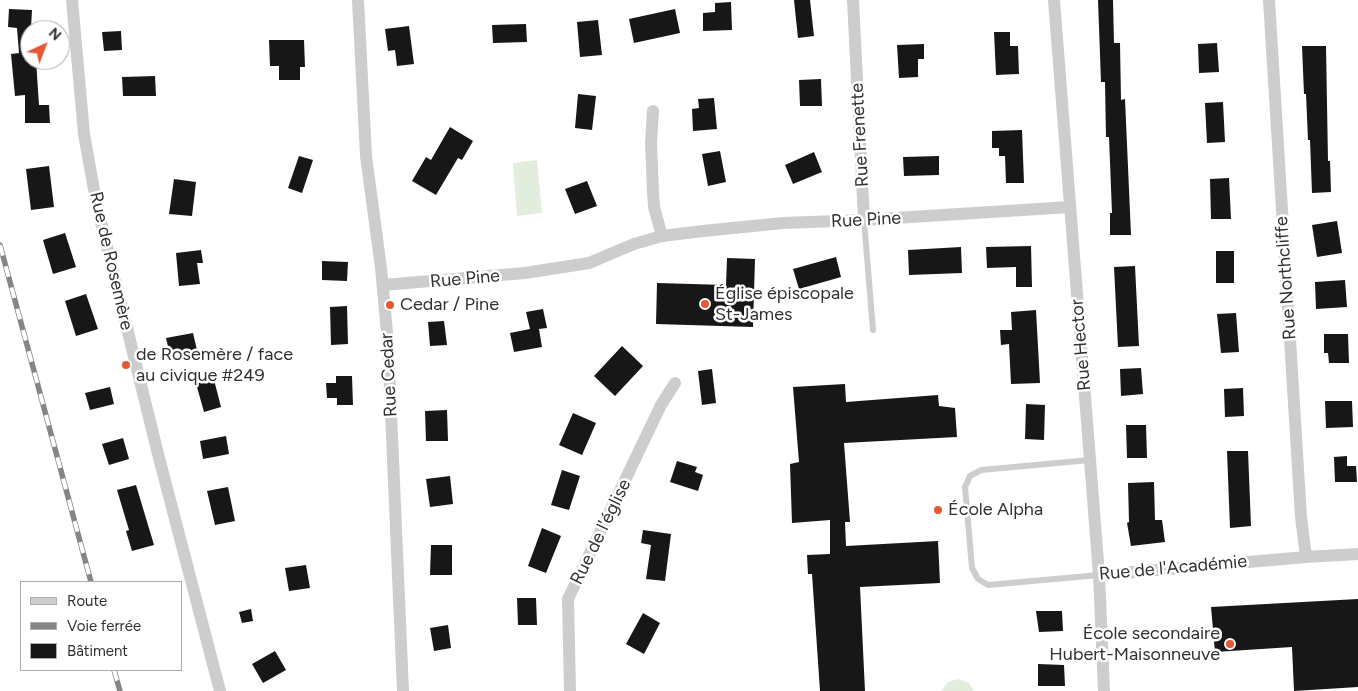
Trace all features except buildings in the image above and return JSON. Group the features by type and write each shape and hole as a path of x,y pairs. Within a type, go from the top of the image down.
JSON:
{"street":[{"name":"Rue de Rosemère","path":"72,0 80,104 95,196 158,454 220,691"},
{"name":"Rue Cedar","path":"358,0 366,156 383,285 388,343 403,691"},
{"name":"Rue Frenette","path":"852,0 864,220"},
{"name":"Rue Hector","path":"1054,0 1099,575 1104,691"},
{"name":"Rue Northcliffe","path":"1269,0 1301,517 1306,557"},
{"path":"653,111 651,143 652,184 654,207 662,236"},
{"name":"Rue Pine","path":"383,285 525,273 589,263 634,244 662,236 782,223 864,220 1070,207"},
{"name":"Rue de l'église","path":"570,691 568,599 662,404 675,383"},
{"name":"Rue de l'Académie","path":"1099,575 1358,554"}],"lane":[{"name":"Rue Frenette","path":"864,220 874,330"},
{"name":"Rue de l'Académie","path":"1090,460 981,470 970,476 965,487 972,568 978,579 988,584 1099,575"}],"green space":[{"path":"537,160 542,213 517,216 513,163"},
{"path":"958,679 969,683 974,691 941,691 948,682"}],"railway":[{"path":"0,245 91,581"},
{"path":"114,671 120,691"}],"place":[{"name":"Église épiscopale St-James","path":"705,304"},
{"name":"Cedar / Pine","path":"390,305"},
{"name":"de Rosemère / face au civique #249","path":"126,365"},
{"name":"École Alpha","path":"938,510"},
{"name":"École secondaire Hubert-Maisonneuve","path":"1230,644"}]}
